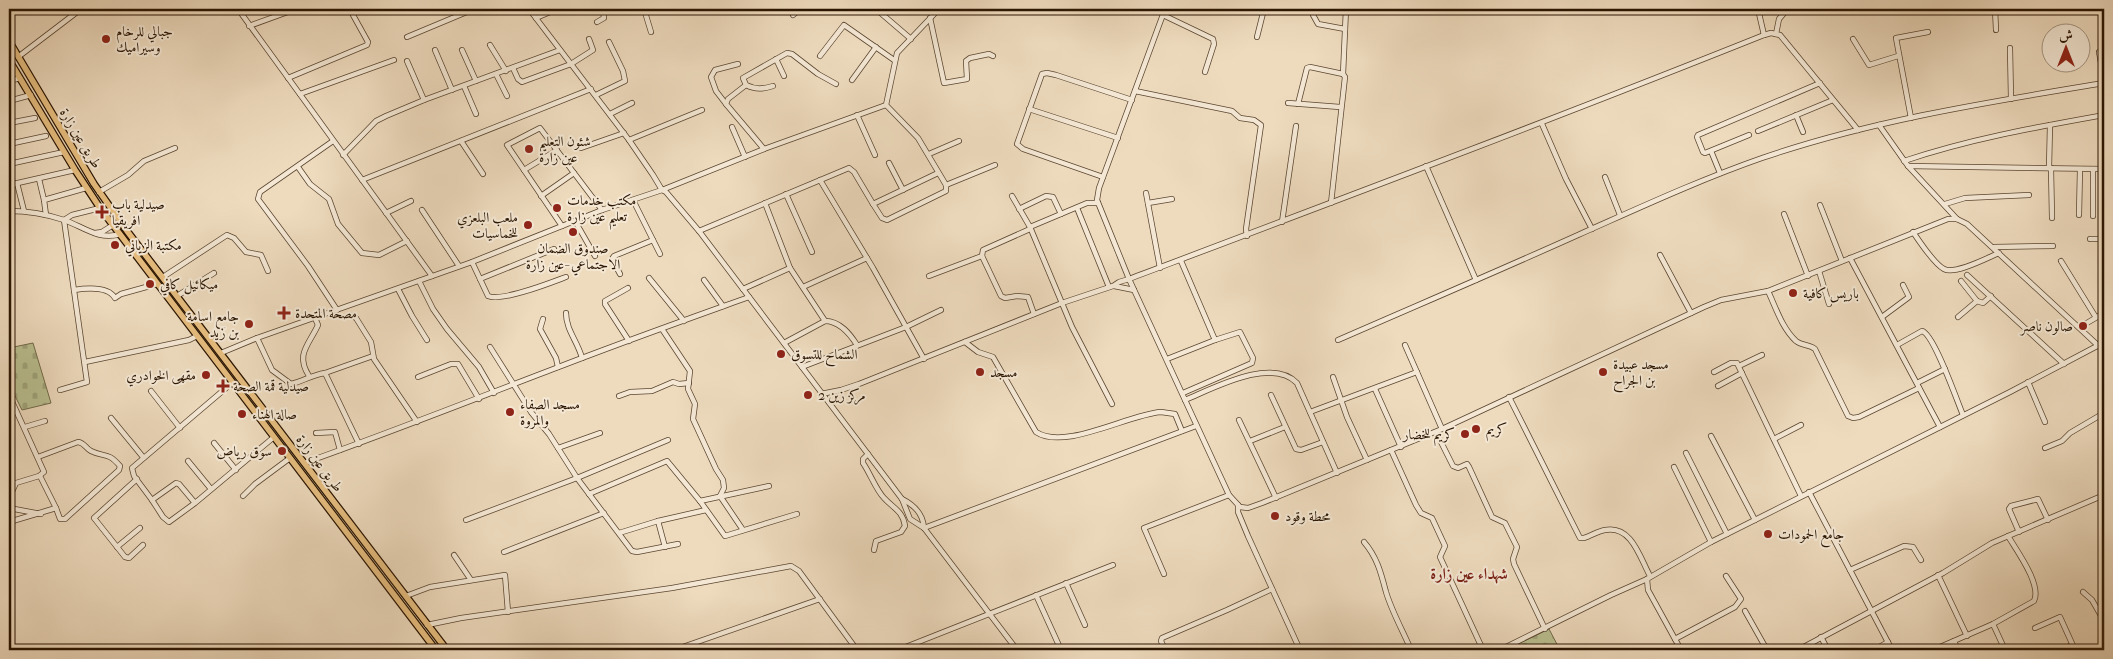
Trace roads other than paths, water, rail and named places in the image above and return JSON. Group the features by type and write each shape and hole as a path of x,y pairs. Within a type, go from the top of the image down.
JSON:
{"main road":[{"name":"طريق عين زارة","path":"9,41 99,192 220,354 447,650"},
{"name":"طريق عين زارة","path":"9,60 100,208 436,650"}],"street":[{"path":"18,57 82,9"},
{"path":"238,9 432,276"},
{"path":"249,26 296,9"},
{"path":"407,37 474,9"},
{"path":"529,9 624,133 651,170 662,190 666,192 699,230 902,499 910,519 924,528 1016,650"},
{"path":"597,22 604,18 603,9"},
{"path":"644,9 650,32"},
{"path":"793,15 800,9"},
{"path":"876,9 911,39"},
{"path":"886,105 897,53 939,9"},
{"path":"1164,9 1103,177 1097,195 1098,203 1129,280 1229,495 1238,504 1248,508 1436,432 1721,300 1768,291 1913,232 1948,219 1957,219"},
{"path":"1257,38 1264,9"},
{"path":"1313,9 1313,15 1318,24 1345,29"},
{"path":"1330,203 1345,77 1343,74 1346,9"},
{"path":"1758,9 1764,35"},
{"path":"1996,9 1996,30"},
{"path":"1776,34 1779,19 1785,10 1809,12"},
{"path":"536,18 553,12 564,12"},
{"path":"1163,14 1213,39 1214,44 1205,72"},
{"path":"288,78 367,45 366,35 353,16"},
{"path":"930,18 943,82 945,84 968,79 966,64 968,60 985,54 993,56"},
{"path":"820,56 844,25 894,60"},
{"path":"1911,118 1898,56 1897,37 1928,32"},
{"path":"821,394 841,390 1062,303 1181,261 1426,166 1542,124 1764,35 1776,34 1783,38 1858,130"},
{"path":"1853,38 1869,65 1898,56"},
{"path":"513,68 518,80 522,82 571,64 593,50 589,39"},
{"path":"596,95 625,81 623,71 609,42"},
{"path":"490,45 506,71"},
{"path":"852,80 876,47"},
{"path":"2010,48 2011,99"},
{"path":"434,50 452,90"},
{"path":"462,50 476,82"},
{"path":"343,155 376,122 424,100 560,50"},
{"path":"1338,340 1620,215 1720,173 1811,143 1858,130 2104,81 2100,52"},
{"path":"773,86 762,89 746,85 743,80 744,77 787,53 792,54 818,74 836,84"},
{"path":"776,59 784,76"},
{"path":"300,94 394,60"},
{"path":"408,62 424,100"},
{"path":"738,64 715,70 711,77 716,91 764,150"},
{"path":"1298,104 1308,68 1343,74"},
{"path":"1103,177 1022,149 1017,144 1042,74 1048,73 1132,100"},
{"path":"496,74 508,96"},
{"path":"9,81 20,78"},
{"path":"1749,135 1711,151 1703,152 1697,138 1698,134 1820,83"},
{"path":"726,104 728,99 746,85"},
{"path":"464,86 476,114"},
{"path":"362,180 591,89"},
{"path":"1135,91 1232,111 1240,118 1254,120 1261,125 1246,229 1247,236"},
{"path":"9,101 31,95"},
{"path":"1758,131 1833,100"},
{"path":"610,114 632,103"},
{"path":"1288,103 1340,107"},
{"path":"220,354 258,338 472,262 602,210 662,190 886,105"},
{"path":"699,230 851,168 882,218 887,220 946,191 946,185 918,138 886,105"},
{"path":"1029,109 1118,138"},
{"path":"629,140 702,110"},
{"path":"856,115 875,155"},
{"path":"1796,115 1803,132"},
{"path":"1904,161 1938,149 2104,115"},
{"path":"9,123 34,118"},
{"path":"1542,124 1566,180 1592,229"},
{"path":"1500,650 1648,578 1711,542 1801,496 2064,364 2102,347 2000,253 1967,224 1957,219 1908,166 1879,125"},
{"path":"2050,125 2052,218"},
{"path":"1282,222 1296,126"},
{"path":"732,127 746,157"},
{"path":"562,226 507,145 540,128 602,210"},
{"path":"581,148 624,133"},
{"path":"9,144 46,136"},
{"path":"333,141 260,192 258,199 298,252 337,310"},
{"path":"461,141 484,174"},
{"path":"929,154 959,141"},
{"path":"99,192 128,175 144,161 175,148"},
{"path":"524,170 558,150"},
{"path":"1711,151 1720,173"},
{"path":"9,164 64,152"},
{"path":"889,162 904,190"},
{"path":"946,185 995,164"},
{"path":"1426,166 1476,280"},
{"path":"1908,166 2104,169"},
{"path":"298,167 310,184 329,199 338,224 362,253 380,255 407,242"},
{"path":"2079,215 2080,169"},
{"path":"2092,169 2093,216"},
{"path":"9,185 75,170"},
{"path":"541,196 574,173"},
{"path":"874,204 938,173"},
{"path":"1605,177 1620,215"},
{"path":"39,178 46,215"},
{"path":"820,180 924,358"},
{"path":"17,183 24,211"},
{"path":"44,200 86,188"},
{"path":"1146,193 1160,268"},
{"path":"786,194 812,252"},
{"path":"1945,204 1965,198 2029,195"},
{"path":"1012,196 1030,228 1089,362 1112,404"},
{"path":"1019,208 1046,196 1053,197 1061,214"},
{"path":"1148,203 1172,199"},
{"path":"632,200 660,254"},
{"path":"386,213 411,201"},
{"path":"765,202 790,268 826,321"},
{"path":"1034,314 1028,297 1005,298 1001,296 982,256 983,250 1061,214 1087,204 1098,203"},
{"path":"1820,205 1842,261"},
{"path":"64,220 72,215 100,208"},
{"path":"1078,208 1111,287"},
{"path":"9,210 24,211 64,220 104,237 120,234"},
{"path":"422,210 459,266"},
{"path":"1784,214 1808,276"},
{"path":"60,390 86,384 85,362 64,220"},
{"path":"575,221 595,256"},
{"path":"94,233 102,232 113,225"},
{"path":"1913,232 1940,266 1949,271 2000,253"},
{"path":"163,277 227,235 234,238 246,252 261,254 268,271"},
{"path":"2090,239 2104,238"},
{"path":"620,274 612,259 614,256 653,240"},
{"path":"1994,248 2054,246"},
{"path":"480,279 554,249"},
{"path":"929,276 982,256"},
{"path":"1660,256 1691,313"},
{"path":"803,287 867,258"},
{"path":"1850,258 1940,427"},
{"path":"2061,260 2095,316"},
{"path":"1181,261 1215,340"},
{"path":"472,262 488,296 496,298 540,288 566,277"},
{"path":"743,289 790,268"},
{"path":"1819,271 1829,304"},
{"path":"177,296 214,273"},
{"path":"1967,275 2064,364"},
{"path":"649,278 684,321"},
{"path":"704,280 723,306"},
{"path":"419,281 433,309 479,367 494,393"},
{"path":"1961,281 1977,301 1983,302 1991,296"},
{"path":"74,290 94,288 110,292 115,298 120,294 157,284"},
{"path":"1882,317 1909,297 1903,285"},
{"path":"1111,287 1134,290"},
{"path":"398,288 427,340"},
{"path":"628,288 605,302 605,304 629,341"},
{"path":"1768,291 1784,327 1797,341 1815,349 1848,416 1853,418 1859,417 1945,369"},
{"path":"304,463 479,400 558,367 749,297"},
{"path":"1958,317 1977,301"},
{"path":"802,367 906,327 941,310"},
{"path":"566,313 568,328 579,348 582,358"},
{"path":"2080,327 2095,316 2104,313"},
{"path":"352,316 356,318 371,342 373,356 417,422"},
{"path":"309,376 305,369 303,354 318,325 315,318"},
{"path":"543,319 540,329 556,358 558,367"},
{"path":"784,343 826,321 836,323 857,345"},
{"path":"662,329 689,368 688,389 695,404 693,418 724,483 720,496"},
{"path":"1897,345 1925,331 1945,369 1964,415"},
{"path":"1167,359 1240,332 1253,358 1252,363 1183,393"},
{"path":"85,362 190,340 197,336"},
{"path":"258,338 272,370 287,379 291,384 302,382 309,376 325,373 373,356"},
{"path":"966,342 978,352 993,358 1022,410 1036,432 1040,434 1059,436 1077,434 1161,412 1175,414 1182,431"},
{"path":"1405,345 1442,429"},
{"path":"490,348 515,384 531,412 558,448 577,478 633,551 678,544"},
{"path":"1739,366 1762,355"},
{"path":"1714,372 1735,362 1739,366 1801,496"},
{"path":"418,377 451,364 458,364 479,400"},
{"path":"1185,400 1257,372 1294,379 1337,473"},
{"path":"1310,412 1417,372"},
{"path":"325,373 359,444"},
{"path":"1718,386 1742,373"},
{"path":"1333,377 1341,401 1367,460"},
{"path":"619,396 630,392 652,391 673,382 679,384 689,383"},
{"path":"2028,382 2046,422"},
{"path":"232,383 180,428 142,457 132,468 134,476 167,522 195,503 274,437"},
{"path":"1375,389 1401,447"},
{"path":"151,391 180,428"},
{"path":"9,395 44,472 40,476 16,483 10,492 9,499"},
{"path":"1271,395 1285,427 1299,450 1323,442"},
{"path":"1510,397 1580,538 1611,529 1625,533 1632,542 1648,578 1648,590 1681,650"},
{"path":"2045,448 2062,441 2070,433 2104,412"},
{"path":"110,418 142,457"},
{"path":"1239,420 1276,498"},
{"path":"25,427 45,421"},
{"path":"1774,439 1801,425"},
{"path":"924,528 1196,426"},
{"path":"1250,441 1285,427"},
{"path":"316,433 333,430 340,450"},
{"path":"1436,432 1453,466 1458,468 1464,464 1468,466 1492,517 1505,523 1517,547 1513,559 1514,564 1545,629"},
{"path":"558,448 600,433"},
{"path":"1711,436 1755,520"},
{"path":"466,520 577,478 668,440"},
{"path":"38,457 78,442 84,443 93,452 112,457 120,466 119,470 66,519 60,519 40,476"},
{"path":"214,443 236,470"},
{"path":"1391,450 1416,505 1421,513 1432,518 1445,546 1440,556 1483,650"},
{"path":"1686,453 1727,534"},
{"path":"868,454 863,463 884,499 900,513 905,526 901,532 876,541 874,550"},
{"path":"243,496 255,484 290,458"},
{"path":"188,461 211,489"},
{"path":"589,494 667,461 700,501 725,536 797,514"},
{"path":"1674,467 1711,542"},
{"path":"137,479 94,518 127,558 143,545"},
{"path":"152,500 176,483 195,503"},
{"path":"700,501 769,486"},
{"path":"1809,492 1892,650"},
{"path":"1164,574 1144,528 1229,495"},
{"path":"1798,650 1938,575 1992,543 2104,495"},
{"path":"720,496 743,530"},
{"path":"902,499 916,508 924,521 924,528"},
{"path":"2018,532 2009,509 2011,506 2038,499 2048,520"},
{"path":"1238,504 1238,512 1300,650"},
{"path":"9,508 42,514"},
{"path":"9,522 42,514 56,508"},
{"path":"619,533 658,521 706,510"},
{"path":"504,552 604,513"},
{"path":"658,521 665,546"},
{"path":"117,547 140,528"},
{"path":"1933,650 1993,624 2034,602 2036,594 2032,579 2008,536"},
{"path":"1364,542 1373,552 1384,579 1386,592 1411,650"},
{"path":"1850,570 1904,546 1913,547 1921,560"},
{"path":"454,555 471,580"},
{"path":"898,650 1113,565"},
{"path":"427,625 461,618 672,588 791,566 799,571 857,650"},
{"path":"406,596 430,587 505,575 508,612"},
{"path":"1938,575 1967,636"},
{"path":"1675,638 1735,607 1739,603 1741,599 1726,576"},
{"path":"1066,583 1085,625"},
{"path":"1165,650 1161,641 1162,638 1272,589"},
{"path":"2083,592 2092,600 2104,621"},
{"path":"1036,595 1061,650"},
{"path":"674,650 820,599"},
{"path":"1745,611 1767,650"},
{"path":"2034,628 2060,617 2074,648 2061,650"},
{"path":"1993,624 2005,650"},
{"path":"1821,638 1828,650"},
{"path":"1954,641 1958,650"},
{"path":"1874,650 1888,642"}],"place":[{"name":"جبالي للرخام وسيراميك","path":"106,39"},
{"name":"شئون التعليم عين زارة","path":"529,149"},
{"name":"مكتب خدمات تعليم عين زارة","path":"557,208"},
{"name":"صيدلية باب افريقيا","path":"102,212"},
{"name":"ملعب البلعزي للخماسيات","path":"528,225"},
{"name":"صندوق الضمان الاجتماعي -عين زارة","path":"573,232"},
{"name":"مكتبة الزياني","path":"115,245"},
{"name":"ميكائيل كافي","path":"150,284"},
{"name":"باريس كافية","path":"1793,293"},
{"name":"مصحة المتحدة","path":"284,313"},
{"name":"جامع اسامة بن زيد","path":"249,324"},
{"name":"صالون ناصر","path":"2083,326"},
{"name":"الشماح للتسوق","path":"781,354"},
{"name":"مسجد","path":"980,372"},
{"name":"مسجد عبيدة بن الجراح","path":"1603,372"},
{"name":"مقهى الخوادري","path":"206,375"},
{"name":"صيدلية قمة الصحة","path":"223,386"},
{"name":"مركز زين 2","path":"808,395"},
{"name":"مسجد الصفاء والمروة","path":"510,412"},
{"name":"صالة الهناء","path":"242,414"},
{"name":"كريم","path":"1476,429"},
{"name":"كريم للخضار","path":"1465,434"},
{"name":"سوق رياض","path":"282,451"},
{"name":"محطة وقود","path":"1275,516"},
{"name":"جامع الحمودات","path":"1768,534"}],"district":[{"name":"شهداء عين زارة","path":"1469,573"}]}
